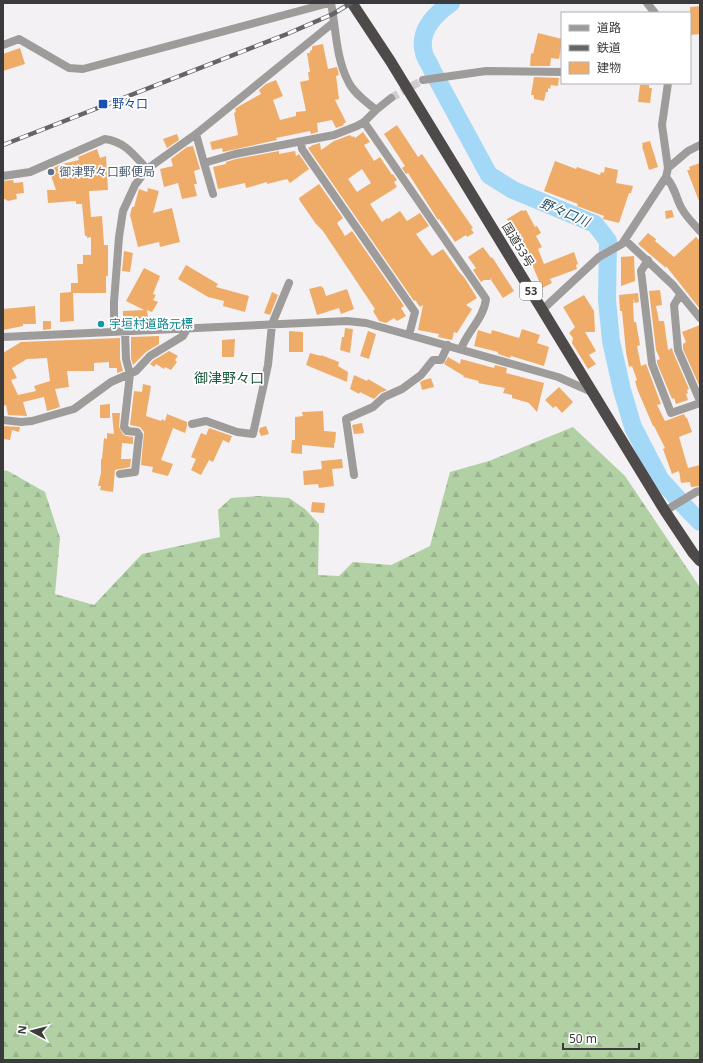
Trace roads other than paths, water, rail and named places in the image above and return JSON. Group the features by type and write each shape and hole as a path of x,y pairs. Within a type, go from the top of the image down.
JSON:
{"highway":[{"name":"国道53号","path":"352,3 391,62 592,392 670,509 693,553 700,561"}],"street":[{"path":"3,45 19,39 69,68 83,68 330,3 341,64 348,83 376,110"},
{"path":"647,3 654,12"},
{"path":"114,331 114,302 119,237 123,211 135,185 147,169 196,134 334,22"},
{"path":"426,80 486,71 561,72"},
{"path":"542,310 599,257 623,242 666,177 668,168 662,126 668,84"},
{"path":"204,163 234,154 334,135 364,122 391,98"},
{"path":"364,122 486,299 485,308 464,341 461,349"},
{"path":"196,134 213,194"},
{"path":"3,176 30,172 105,139 114,140 122,144 147,169"},
{"path":"300,142 302,149 415,312 409,335"},
{"path":"668,168 688,150 700,145"},
{"path":"666,177 674,186 679,203 684,212 700,231"},
{"path":"623,242 648,260 700,318"},
{"path":"648,260 641,271 652,364 672,413 700,402 678,350 674,305 680,295"},
{"path":"192,424 206,422 237,432 253,434 268,365 272,324 289,283"},
{"path":"3,337 347,321 366,324 448,345 558,377 592,392"},
{"path":"3,420 21,422 32,421 68,412 74,409 111,382 136,371 150,356 184,336 186,328"},
{"path":"120,474 135,472 139,435 137,432 127,431 124,427 130,374 126,359 125,331"},
{"path":"354,475 346,419 373,407 384,397 402,389 421,375 434,360 441,360 448,345"},
{"path":"670,509 700,491"}],"waterway":[{"name":"野々口川","path":"451,3 439,12 426,30 423,37 425,57 489,175 513,190 595,224 608,241 607,300 611,341 622,390 633,427 660,479 700,522"}],"tunnel":[{"path":"391,98 423,80"}],"railway":[{"path":"3,145 287,34 333,14 351,3"}],"place":[{"name":"野々口","path":"103,104"},
{"name":"御津野々口郵便局","path":"51,172"},
{"name":"宇垣村道路元標","path":"101,324"}],"district":[{"name":"御津野々口","path":"229,378"}]}
